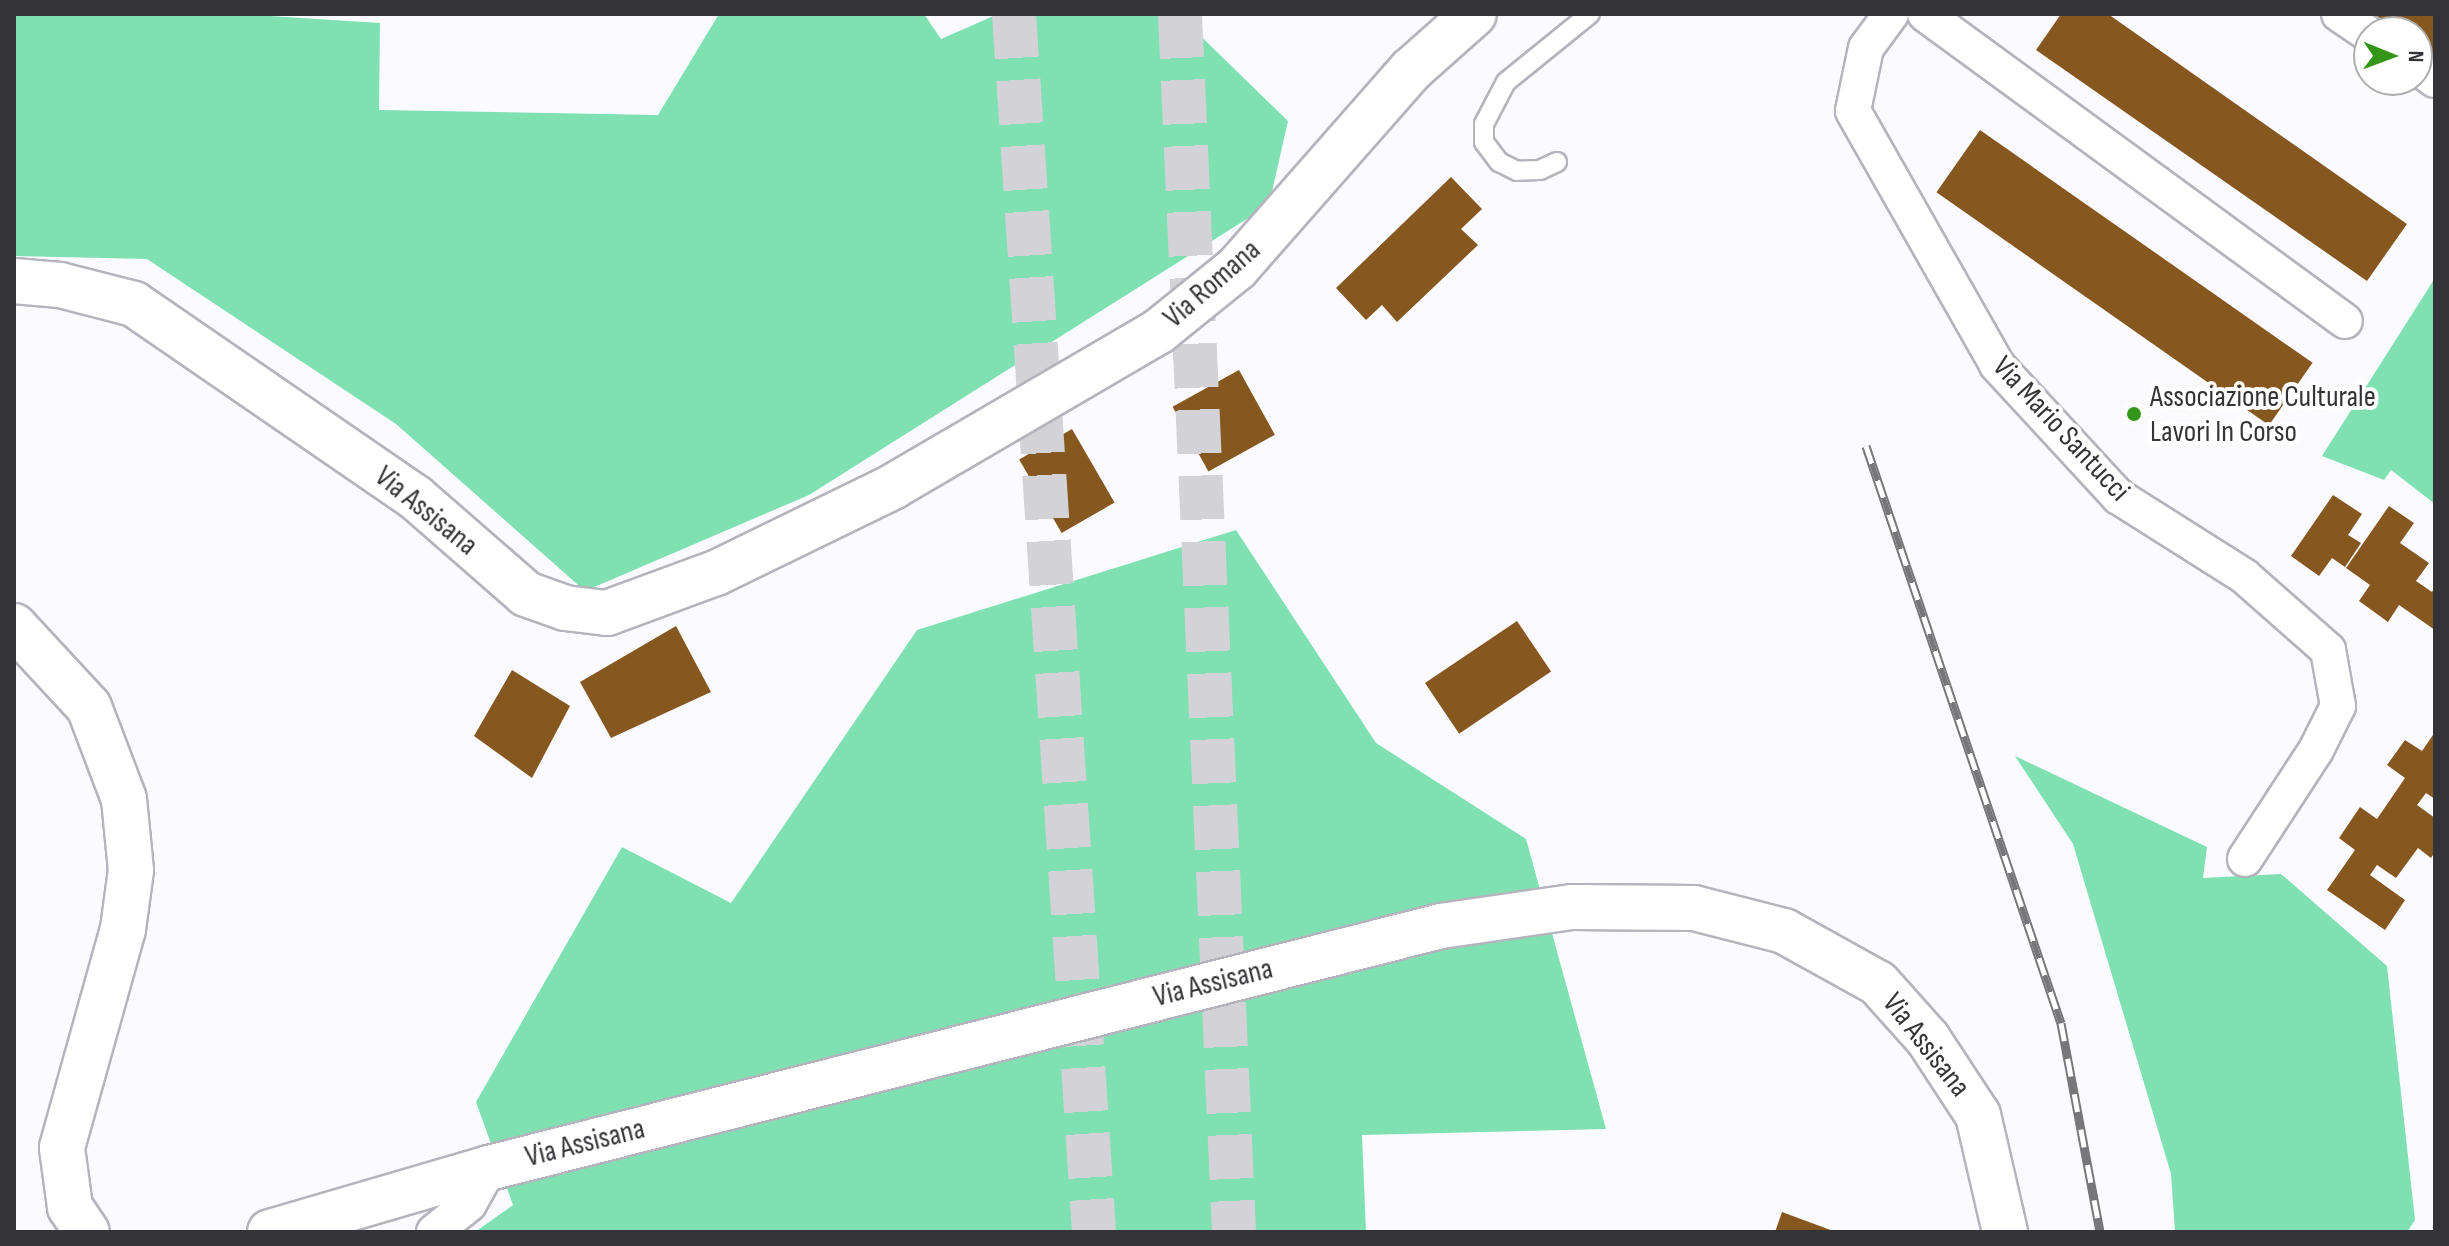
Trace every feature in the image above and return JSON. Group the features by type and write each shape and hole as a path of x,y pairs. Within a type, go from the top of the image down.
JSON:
{"main road":[{"name":"Via Romana","path":"894,486 1159,331 1226,277 1411,70 1474,14"},
{"name":"Via Assisana","path":"14,281 60,285 134,304 415,497 526,594 565,608 607,613 716,573 894,486"},
{"path":"14,626 89,707 124,799 131,870 123,929 62,1148 70,1207 87,1232"},
{"name":"Via Assisana","path":"270,1232 489,1168 1441,926 1572,907 1694,908 1784,931 1878,983 1928,1039 1978,1115 2005,1232"}],"street":[{"name":"Via Mario Santucci","path":"1891,14 1866,48 1853,111 1997,365 2119,497 2244,576 2328,650 2338,706 2316,750 2245,859"},
{"path":"1925,14 2345,321"},
{"path":"434,1232 469,1204 489,1168"}],"lane":[{"path":"1557,162 1540,170 1517,171 1499,162 1484,142 1484,124 1506,82 1590,14"}],"green space":[{"path":"14,14 240,14 380,23 379,110 658,115 719,14 924,14 941,39 998,14 1178,14 1288,121 1269,205 809,495 585,591 396,424 147,259 14,256"},
{"path":"2435,278 2435,504 2391,470 2384,480 2322,456"},
{"path":"1236,530 1376,743 1526,839 1606,1129 1362,1135 1366,1232 475,1232 513,1205 476,1102 622,847 731,903 917,630"},
{"path":"2015,756 2207,847 2203,878 2281,874 2387,966 2415,1220 2407,1232 2175,1232 2171,1174 2073,844"}],"building":[{"path":"2061,14 2108,14 2407,224 2367,281 2036,50"},
{"path":"2371,14 2435,14 2435,59 2433,16"},
{"path":"1980,130 2313,363 2269,425 1936,192"},
{"path":"1451,177 1482,209 1461,229 1478,245 1397,322 1382,305 1366,320 1336,288"},
{"path":"1239,370 1275,435 1208,472 1173,407"},
{"path":"1072,429 1114,503 1062,533 1019,460"},
{"path":"2333,495 2362,514 2348,535 2361,543 2345,567 2332,558 2319,576 2291,556"},
{"path":"2389,506 2414,523 2400,543 2429,563 2416,581 2432,592 2435,587 2435,630 2399,605 2388,622 2359,601 2370,585 2346,568"},
{"path":"1517,621 1551,672 1459,734 1425,683"},
{"path":"676,626 711,692 611,738 580,682"},
{"path":"512,670 570,706 532,778 474,736"},
{"path":"2435,732 2435,799 2426,793 2417,805 2435,818 2435,852 2431,858 2418,848 2396,878 2377,865 2370,875 2405,900 2385,930 2327,890 2355,850 2339,838 2360,807 2377,819 2405,778 2387,765 2405,740 2422,751"},
{"path":"1782,1212 1836,1232 1775,1232"}],"tunnel":[{"path":"1014,14 1094,1232"},
{"path":"1180,14 1234,1232"}],"railway":[{"path":"1866,446 2061,1023 2100,1232"}],"place":[{"name":"Associazione Culturale Lavori In Corso","path":"2134,414"}]}
